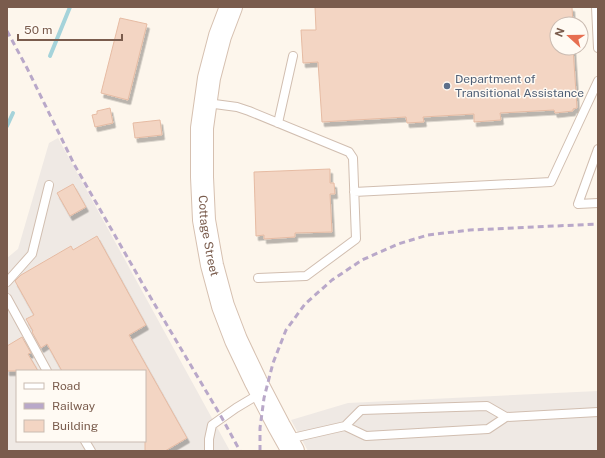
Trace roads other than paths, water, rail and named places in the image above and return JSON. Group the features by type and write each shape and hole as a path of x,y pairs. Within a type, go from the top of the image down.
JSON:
{"main road":[{"name":"Cottage Street","path":"231,7 220,36 209,78 202,128 204,220 212,265 223,306 236,340 290,445"}],"lane":[{"path":"596,7 598,48"},
{"path":"278,123 293,56"},
{"path":"354,192 551,182 598,81"},
{"path":"206,103 237,107 349,152 353,158 356,239 306,276 258,278"},
{"path":"598,149 578,204 598,203"},
{"path":"7,282 32,254 49,185"},
{"path":"7,298 46,370"},
{"path":"209,451 209,439 212,425 236,408 262,393"},
{"path":"290,445 345,426 361,410 487,406 506,417"},
{"path":"345,426 366,436 488,430 506,417 598,412"},
{"path":"86,442 91,451"}],"waterway":[{"path":"50,56 70,7"},
{"path":"7,126 13,113"}],"railway":[{"path":"7,31 27,68 74,164 240,451"},
{"path":"260,451 260,428 264,398 273,363 286,330 305,304 332,280 362,260 398,244 428,235 470,230 598,224"}],"place":[{"name":"Department of Transitional Assistance","path":"447,86"}]}
